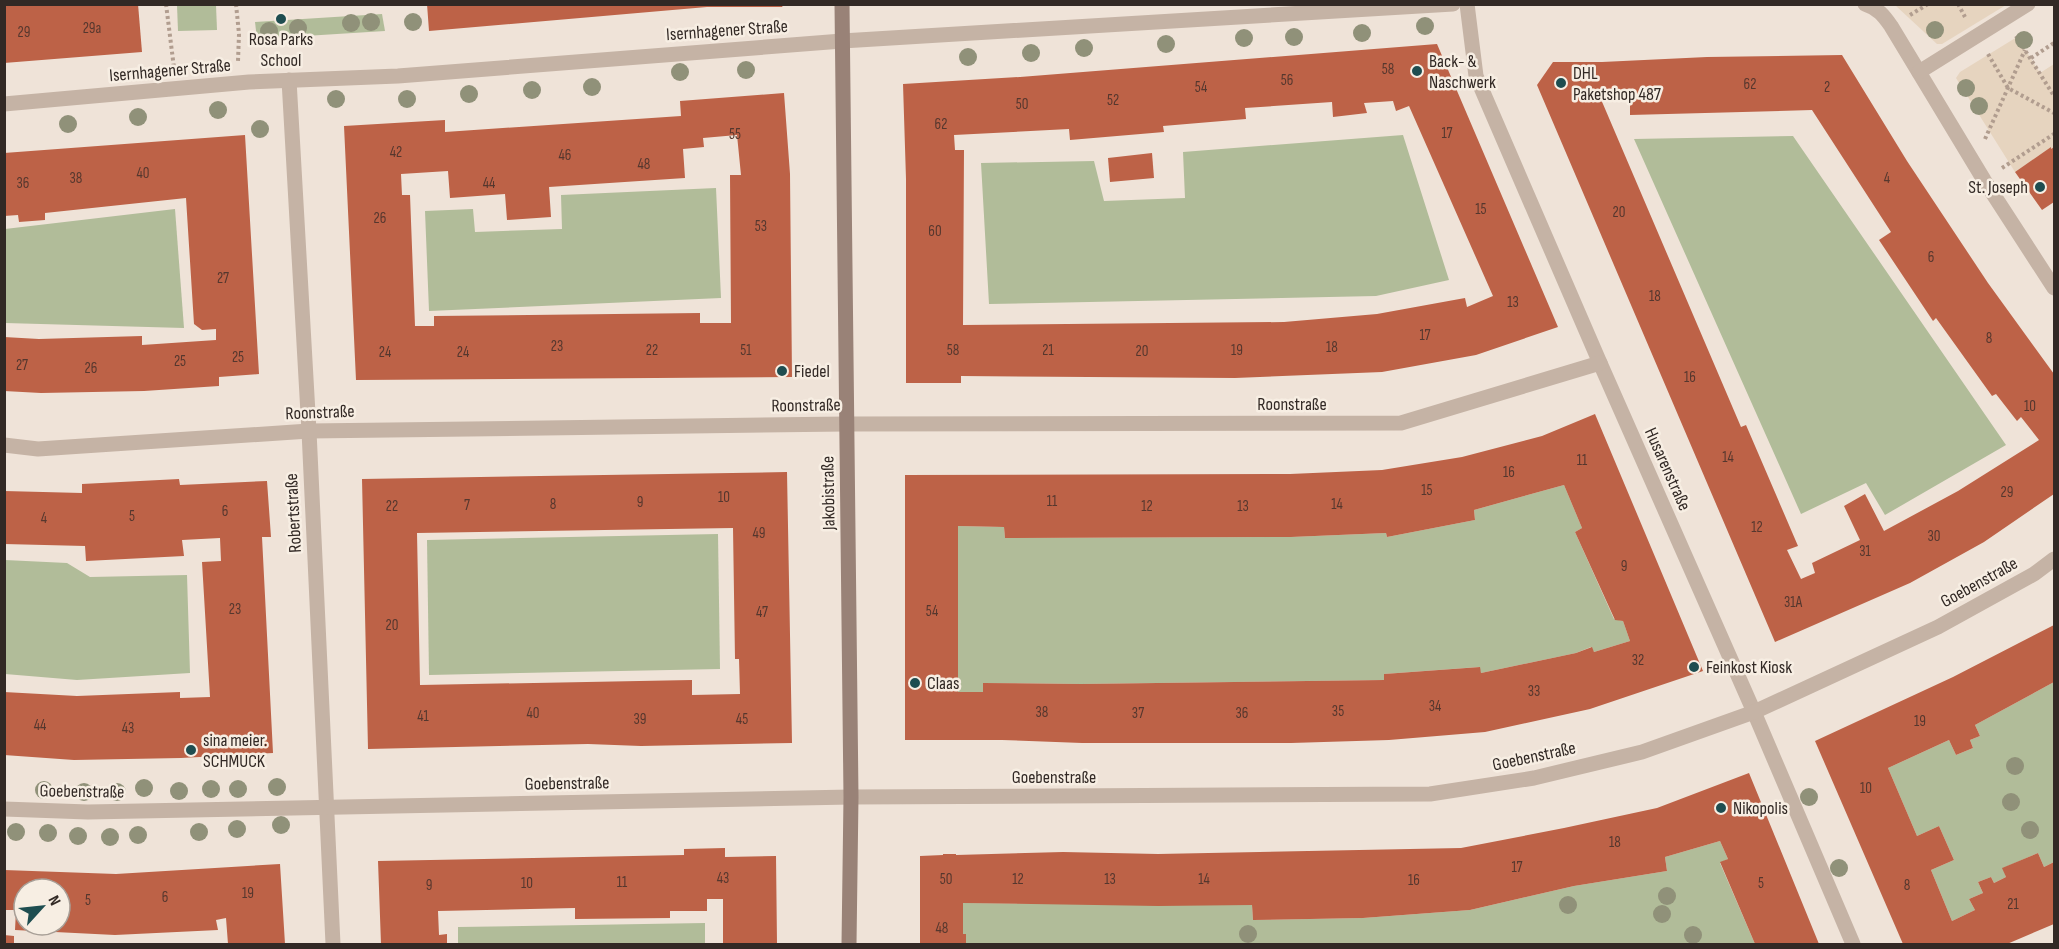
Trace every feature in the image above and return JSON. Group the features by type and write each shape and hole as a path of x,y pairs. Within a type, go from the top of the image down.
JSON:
{"street":[{"name":"Jakobistraße","path":"842,4 851,797 849,945"},
{"name":"Isernhagener Straße","path":"4,104 289,80 398,76 842,41 1453,4"},
{"name":"Husarenstraße","path":"1467,4 1476,76 1754,712 1853,945"},
{"path":"1866,4 1883,15 1984,180 2055,288"},
{"path":"1919,72 2028,4"},
{"name":"Robertstraße","path":"289,80 309,431 333,945"},
{"name":"Roonstraße","path":"4,445 38,449 309,431 846,424 1401,423 1600,363"},
{"name":"Goebenstraße","path":"4,809 88,812 851,797 1430,795 1534,778 1642,752 1754,712 1938,627 2034,574 2055,559"}],"path":[{"path":"166,4 177,89"},
{"path":"236,4 239,34 237,84"},
{"path":"1958,4 2008,88 2055,113"},
{"path":"2005,19 2055,96"},
{"path":"2031,58 2055,43"},
{"path":"1974,164 2025,50"},
{"path":"1984,180 2055,134"}],"green space":[{"path":"177,5 216,5 217,30 178,31"},
{"path":"382,14 385,31 257,39 255,22"},
{"path":"1403,135 1449,280 1376,296 989,304 981,163 1094,161 1104,201 1185,198 1183,152"},
{"path":"1793,136 2006,445 1885,515 1866,483 1801,514 1634,139"},
{"path":"716,188 721,298 429,311 425,211 473,209 475,232 562,229 561,195"},
{"path":"175,209 184,328 5,323 5,229"},
{"path":"1564,485 1582,528 1575,532 1614,619 1623,621 1630,641 1594,652 1591,647 1576,653 1481,673 1479,667 1384,674 1384,680 983,683 983,692 958,692 958,526 1004,527 1005,538 1291,537 1386,533 1387,537 1475,520 1474,510"},
{"path":"718,534 720,669 429,675 427,540"},
{"path":"5,560 67,563 90,577 187,575 190,673 77,680 5,674"},
{"path":"2054,682 2054,862 2044,867 2038,853 2003,868 2006,877 1994,883 1991,877 1978,882 1983,893 1969,899 1975,910 1952,921 1931,870 1954,860 1939,826 1917,836 1888,768 1949,740 1956,755 1973,748 1970,740 1980,736 1975,725"},
{"path":"1720,841 1728,859 1720,863 1755,944 966,944 966,934 963,934 963,903 1252,905 1253,920 1363,918 1470,910 1574,886 1667,871 1665,857"},
{"path":"705,923 705,944 458,944 458,927"}],"shaded area":[{"path":"1895,5 2006,5 1942,44 1937,44"},
{"path":"2017,37 2040,73 2054,64 2054,147 2015,172 1956,78 1960,72"}],"building":[{"path":"138,4 142,52 4,63 4,5"},
{"path":"427,4 784,4 782,7 707,7 429,31"},
{"path":"1437,44 1558,327 1476,355 1382,372 1235,378 961,376 961,383 906,383 906,179 903,84","holes":["1393,101 1396,111 1409,106 1493,296 1467,307 1465,298 1377,314 1284,322 963,325 964,150 955,150 954,135 1069,129 1070,140 1164,132 1163,126 1246,119 1245,108 1332,102 1333,117 1367,113 1364,103"]},
{"path":"1842,55 1907,161 1988,283 2054,374 2054,494 1984,542 1910,583 1775,642 1537,85 1553,62","holes":["1630,96 1630,115 1812,110 1891,232 1879,240 1933,321 1936,318 1992,396 1996,394 2017,421 2021,417 2039,440 1958,491 1884,531 1865,494 1844,506 1860,540 1812,563 1815,573 1801,579 1787,550 1798,546 1746,425 1741,427 1600,97"]},
{"path":"784,93 790,174 792,377 356,380 344,126 445,120 445,132 681,116 680,101","holes":["737,135 741,175 730,175 731,323 700,323 700,313 434,316 434,326 415,326 410,195 402,195 401,174 448,171 450,198 505,194 507,220 551,217 549,187 685,178 683,149 704,147 703,138"]},
{"path":"245,135 259,374 219,377 219,386 144,391 41,393 4,391 4,337 39,339 142,336 142,345 216,340 216,329 202,330 194,324 186,198 45,213 45,220 19,222 18,215 4,216 4,153"},
{"name":"St. Joseph","path":"2051,147 2051,149 2054,147 2054,202 2042,210 2015,172"},
{"path":"1152,153 1154,178 1110,182 1108,158"},
{"path":"1595,414 1703,671 1590,709 1485,732 1389,740 1291,743 905,740 905,475 1290,474 1382,470 1462,457 1542,436","holes":["1564,485 1582,528 1575,532 1615,620 1623,621 1630,641 1594,652 1592,647 1576,653 1481,673 1480,667 1384,674 1384,680 983,683 983,692 958,692 958,526 1004,527 1005,538 1291,537 1386,533 1387,537 1475,520 1474,510"]},
{"path":"787,472 792,743 641,746 588,744 368,749 362,479","holes":["733,528 735,659 739,659 740,694 692,695 692,680 420,685 417,533"]},
{"path":"179,479 180,485 267,481 271,537 262,537 273,753 74,760 4,755 4,692 77,696 180,692 180,698 210,697 202,562 221,561 220,538 182,540 184,556 86,561 85,546 4,544 4,491 82,493 82,484"},
{"path":"2054,625 2054,682 1975,725 1980,736 1970,740 1973,748 1956,755 1949,740 1888,768 1917,836 1939,826 1954,860 1931,870 1952,921 1975,910 1969,899 1983,893 1978,882 1991,877 1994,883 2006,877 2002,868 2038,853 2044,867 2054,862 2054,924 2007,944 1903,944 1815,741 1953,677"},
{"path":"1749,773 1819,944 1755,944 1720,862 1728,859 1720,841 1665,857 1667,871 1574,886 1470,910 1363,918 1253,920 1252,905 963,903 963,934 966,934 966,944 920,944 920,856 1063,852 1158,854 1461,848 1657,808"},
{"path":"725,848 725,857 776,856 777,944 723,944 723,899 707,899 707,911 670,911 670,918 575,919 575,908 438,911 439,935 447,934 447,944 381,944 378,861 684,855 684,849"},
{"path":"280,864 285,944 228,944 226,918 216,920 218,930 115,935 72,933 72,877 12,877 12,910 4,910 4,870 116,874"},
{"path":"4,935 14,937 14,944 4,944"}],"place":[{"name":"Rosa Parks School","path":"281,19"},
{"name":"Back- & Naschwerk","path":"1417,71"},
{"name":"DHL Paketshop 487","path":"1561,83"},
{"name":"St. Joseph","path":"2040,187"},
{"name":"Fiedel","path":"782,371"},
{"name":"Feinkost Kiosk","path":"1694,667"},
{"name":"Claas","path":"915,683"},
{"name":"sina meier. SCHMUCK","path":"191,750"},
{"name":"Nikopolis","path":"1721,808"}]}
